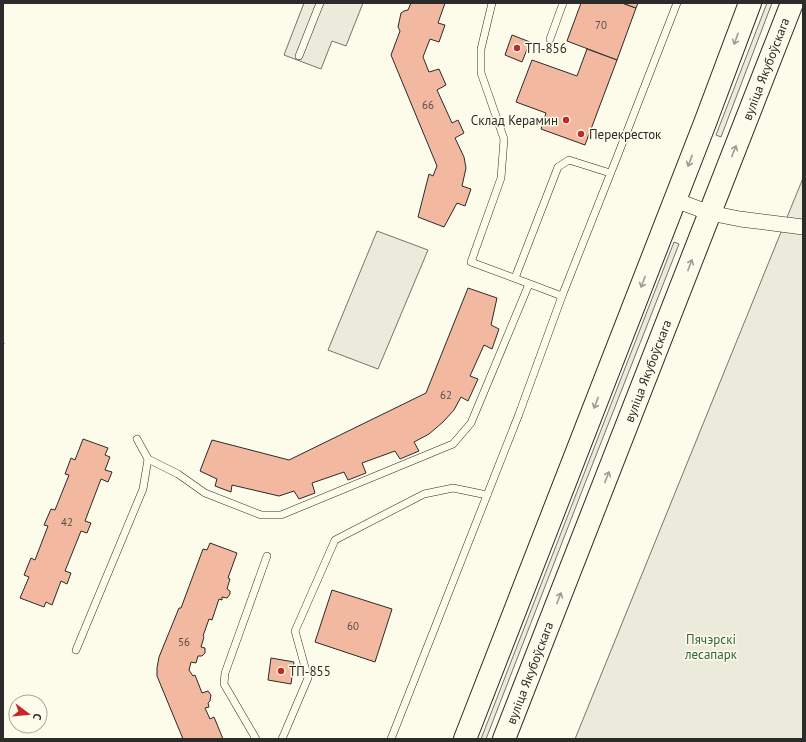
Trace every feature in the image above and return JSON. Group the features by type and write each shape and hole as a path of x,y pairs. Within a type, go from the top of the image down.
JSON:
{"main road":[{"path":"465,739 750,3"},
{"name":"вуліца Якубоўскага","path":"504,739 792,3"}],"street":[{"path":"675,200 710,213 740,219 803,227"}],"lane":[{"path":"299,56 320,3"},
{"path":"492,3 481,49 481,74 504,139 501,178 472,262 562,296"},
{"path":"550,38 563,3"},
{"path":"391,739 519,414 562,296 677,3"},
{"path":"515,278 558,166 569,160 610,173"},
{"path":"136,438 148,459 178,474 205,493 261,515 281,515 453,444 471,423 529,284"},
{"path":"76,650 143,490 148,459"},
{"path":"282,739 308,678 295,631 335,540 424,494 453,488 487,495"},
{"path":"256,739 224,684 225,673 267,556"}],"green space":[{"path":"767,3 772,3 721,137 716,135"},
{"name":"Пячэрскі лесапарк","path":"803,178 803,739 575,739"},
{"path":"674,242 679,244 486,739 481,739"}],"shaded area":[{"path":"304,3 363,3 346,46 332,41 321,69 284,55"},
{"path":"377,231 428,250 378,369 328,350"}],"building":[{"path":"411,3 445,3 438,23 445,25 439,42 430,39 423,57 429,72 439,69 446,85 437,90 452,123 458,120 464,133 455,138 464,157 466,168 462,186 471,189 465,206 457,203 444,227 418,217 429,174 433,176 437,166 391,55 400,31 398,27 401,13 408,10"},
{"path":"581,3 622,3 636,8 617,60 567,41"},
{"path":"622,3 638,3 636,8"},
{"name":"ТП-856","path":"512,35 530,42 522,62 505,55"},
{"path":"587,49 617,60 585,145 541,129 546,113 516,102 532,60 577,76"},
{"path":"468,288 497,298 491,325 499,329 492,349 484,345 470,376 478,379 468,401 461,397 454,410 443,422 429,434 414,442 419,451 400,459 395,451 362,463 366,473 348,480 344,472 312,483 315,493 299,499 294,491 279,496 232,485 231,492 215,486 217,479 200,471 212,440 289,460 426,393"},
{"path":"83,439 108,448 105,455 110,457 105,470 112,472 108,482 101,479 85,521 91,523 87,533 81,531 65,571 71,573 67,584 61,581 52,605 46,602 44,607 20,598 29,577 24,575 31,558 35,560 48,526 44,525 51,509 55,510 69,475 65,474 71,458 75,460"},
{"path":"210,543 237,553 228,578 230,579 227,589 230,591 230,594 227,598 222,597 222,600 219,599 212,620 209,619 203,636 201,647 205,648 205,653 202,656 198,656 196,663 191,662 189,670 193,676 195,675 202,693 208,691 211,695 208,703 209,707 205,708 210,719 214,717 223,739 183,739 157,676 157,668 159,657 179,608 181,608 203,549 207,550"},
{"path":"332,590 392,609 375,662 315,642"},
{"name":"ТП-855","path":"271,658 294,662 291,684 268,680"}],"fence":[{"path":"3,342 3,346"}],"place":[{"name":"ТП-856","path":"517,48"},
{"name":"Склад Керамин","path":"566,120"},
{"name":"Перекресток","path":"581,134"},
{"name":"ТП-855","path":"281,671"}]}
